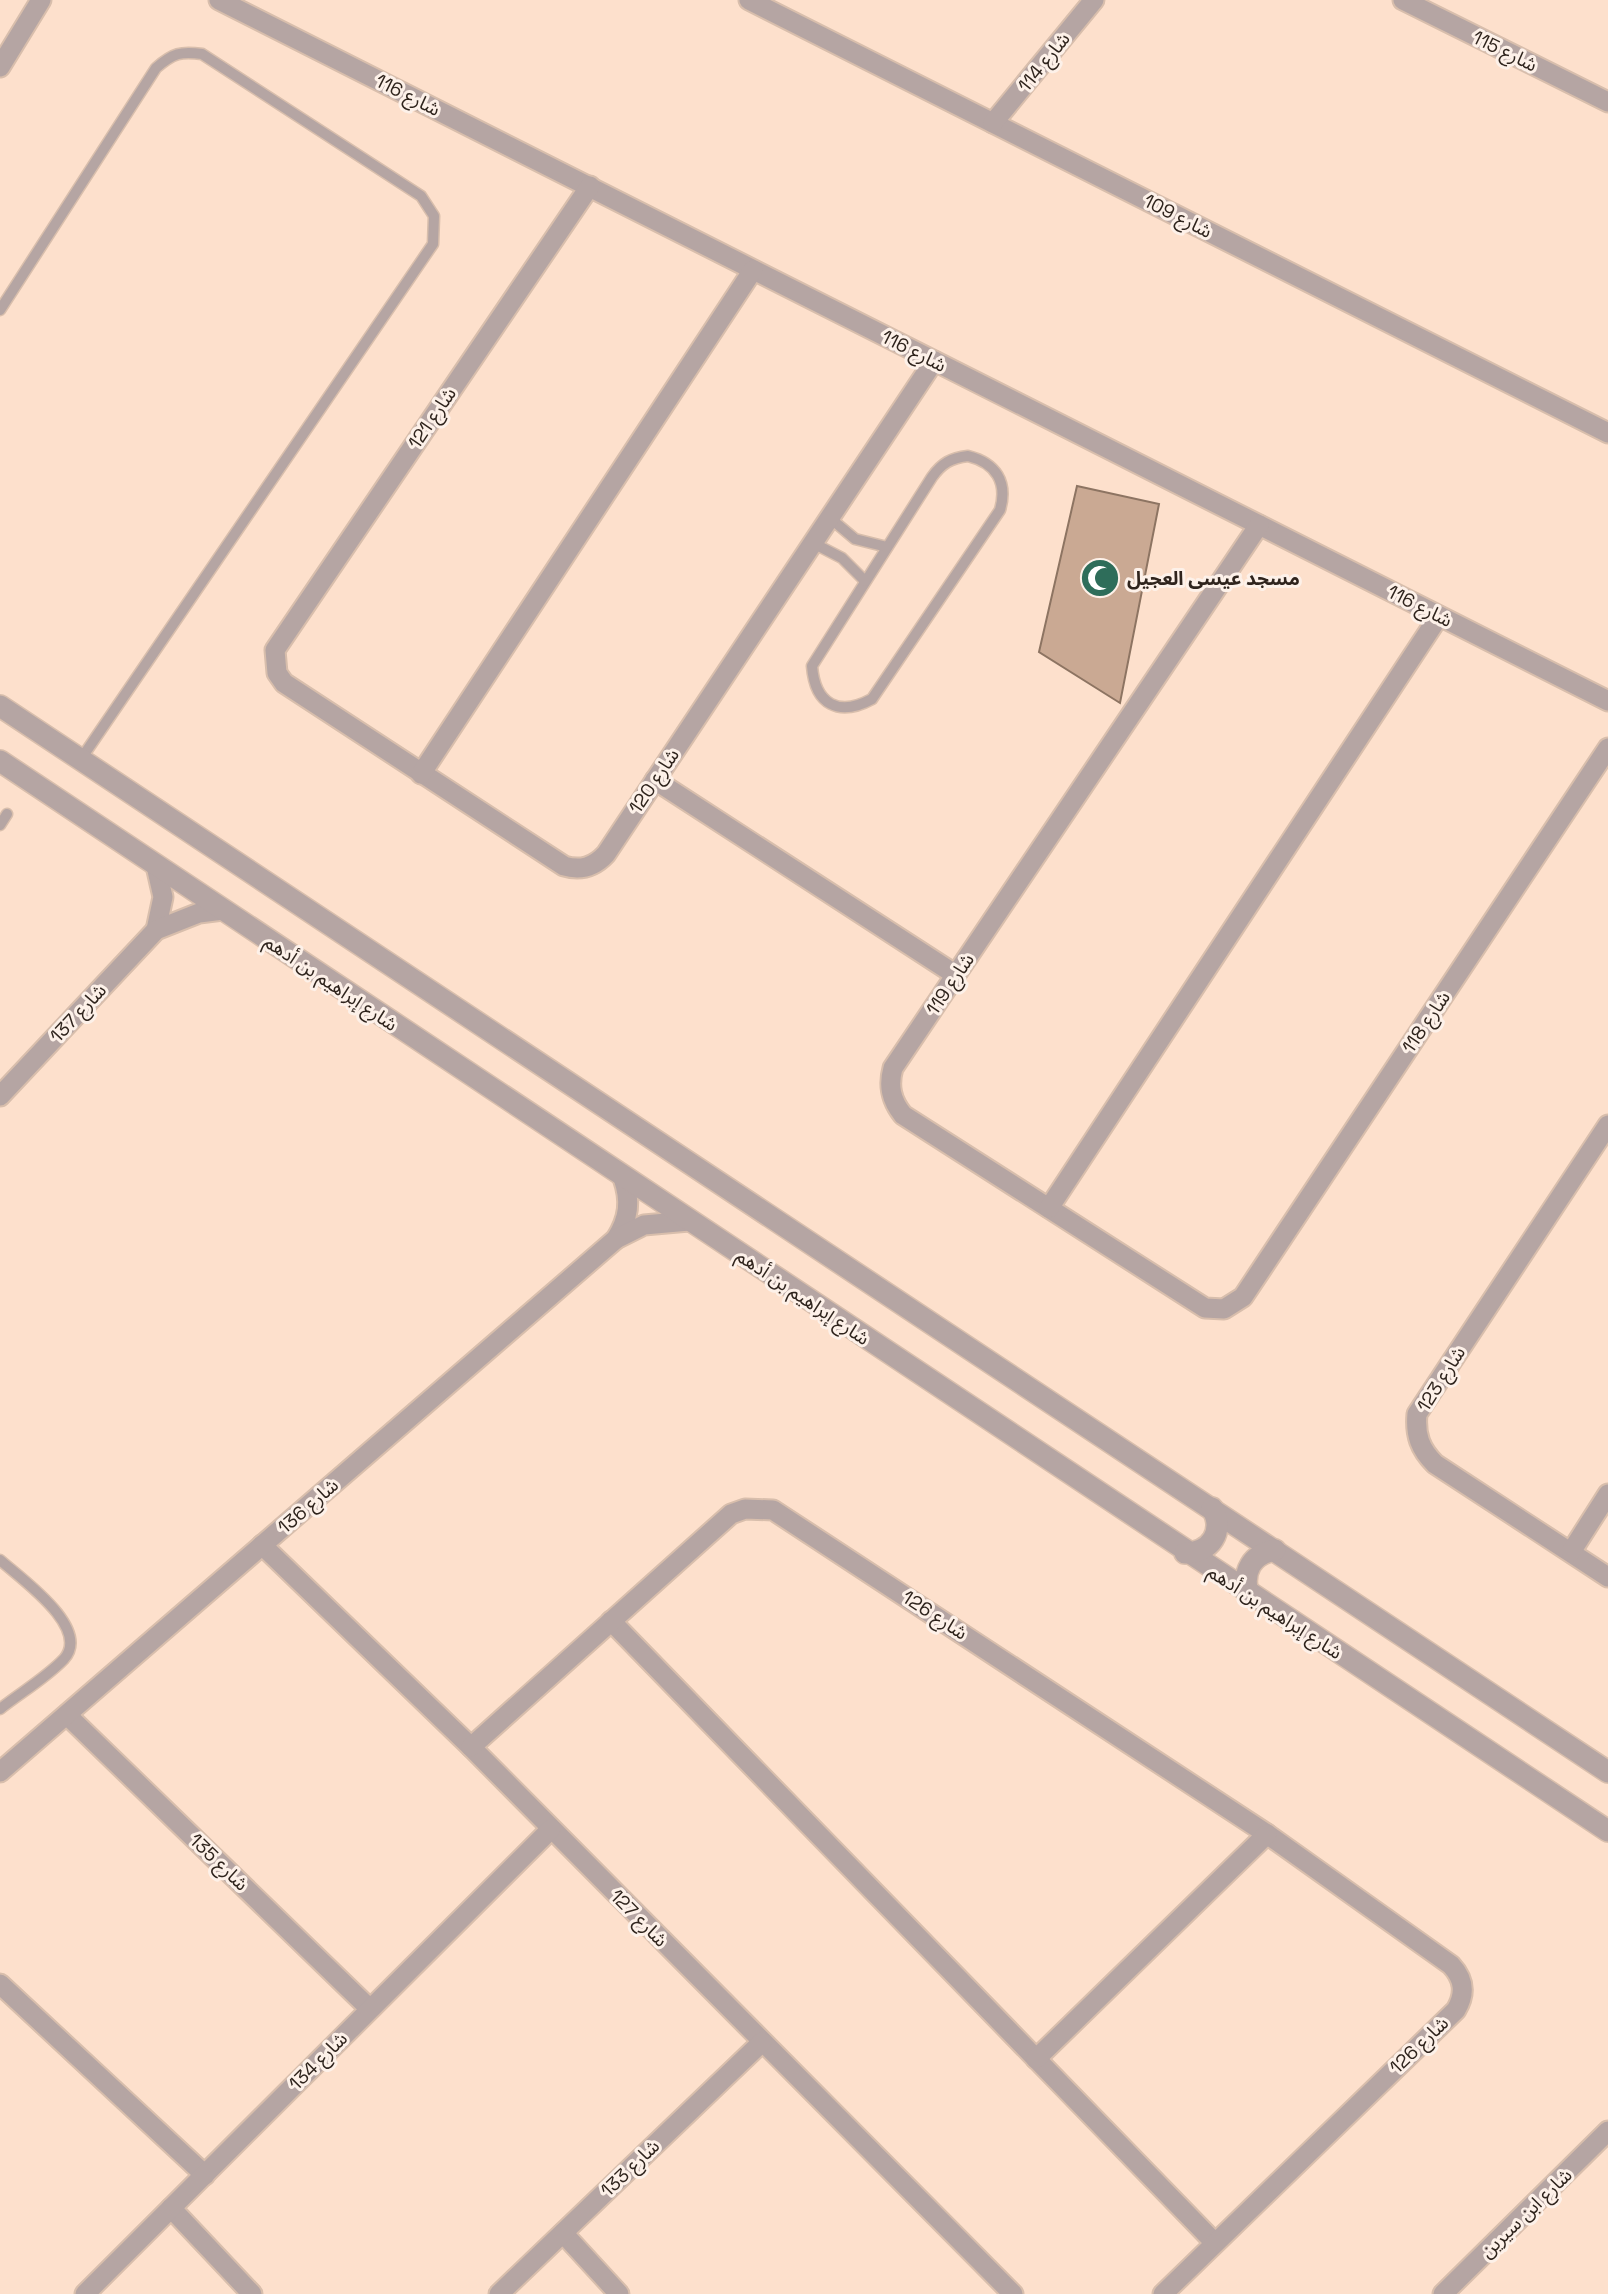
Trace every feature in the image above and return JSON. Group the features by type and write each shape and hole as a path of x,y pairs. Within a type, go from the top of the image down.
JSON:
{"street":[{"path":"0,67 41,0"},
{"name":"شارع 116","path":"219,0 1608,701"},
{"name":"شارع 109","path":"749,0 777,6 993,123 1608,433"},
{"name":"شارع 114","path":"993,123 1094,0"},
{"name":"شارع 115","path":"1413,2 1608,102"},
{"name":"شارع 121","path":"275,650 590,187"},
{"path":"421,774 753,270"},
{"name":"شارع 120","path":"275,650 277,673 284,683 564,866 581,869 599,861 606,854 934,361"},
{"name":"شارع 119","path":"1243,1297 1224,1310 1205,1308 911,1120 893,1100 890,1083 893,1068 1259,526"},
{"path":"1049,1208 1439,616"},
{"path":"0,706 1608,1772"},
{"name":"شارع 118","path":"1243,1297 1608,748"},
{"name":"شارع إبراهيم بن أدهم","path":"0,761 1185,1553 1608,1831"},
{"path":"655,780 956,975"},
{"path":"156,866 163,897 156,930"},
{"name":"شارع 137","path":"0,1096 156,930 199,913 223,910"},
{"name":"شارع 123","path":"1608,1125 1417,1414 1416,1423 1423,1449 1435,1464 1608,1577"},
{"path":"616,1238 627,1216 627,1190 623,1178"},
{"name":"شارع 136","path":"0,1772 616,1238 644,1225 689,1221"},
{"path":"1571,1552 1608,1494"},
{"name":"شارع 126","path":"471,1747 731,1514 752,1508 773,1510 1267,1834 1451,1965 1462,1981 1463,1991 1456,2010 1163,2294"},
{"path":"1185,1553 1207,1548 1216,1536 1218,1521 1212,1508"},
{"name":"شارع 127","path":"262,1545 471,1747 1013,2294"},
{"path":"1248,1594 1246,1576 1249,1567 1260,1555 1275,1549"},
{"path":"611,1622 1215,2243"},
{"name":"شارع 135","path":"67,1714 370,2009"},
{"name":"شارع 134","path":"85,2294 551,1829"},
{"path":"1036,2059 1267,1834"},
{"path":"0,1984 205,2175"},
{"name":"شارع 133","path":"499,2294 762,2042"},
{"name":"شارع ابن سيرين","path":"1443,2294 1608,2131"},
{"path":"172,2208 252,2294"},
{"path":"563,2233 619,2294"}],"lane":[{"path":"0,310 156,68 172,54 182,51 202,54 398,181 421,197 434,216 433,244 81,759"},
{"path":"968,456 982,460 994,469 1002,481 1004,496 993,523 872,699 856,708 839,708 823,699 814,684 812,666 865,581 940,466 953,458 968,456"},
{"path":"830,518 855,539 887,547"},
{"path":"813,543 842,558 865,581"},
{"path":"0,825 7,814"},
{"path":"0,1560 61,1616 70,1639 65,1657 0,1709"}],"building":[{"name":"مسجد عيسى العجيل","path":"1077,486 1159,504 1120,703 1039,652"}],"place":[{"name":"مسجد عيسى العجيل","path":"1100,578"}]}
